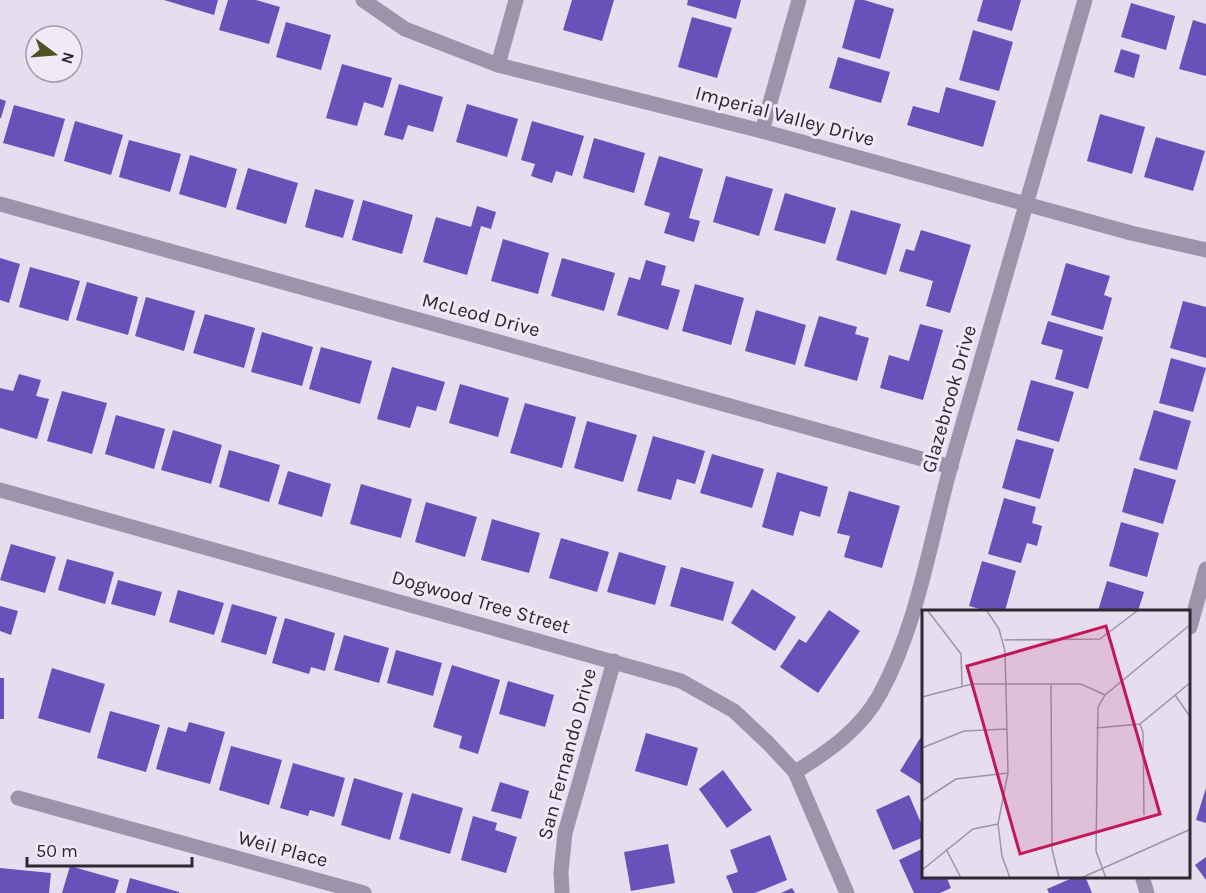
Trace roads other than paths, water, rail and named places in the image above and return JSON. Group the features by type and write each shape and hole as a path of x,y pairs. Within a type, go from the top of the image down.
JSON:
{"street":[{"name":"Imperial Valley Drive","path":"363,0 405,29 498,64 762,131 1131,233 1206,250"},
{"path":"498,64 516,0"},
{"path":"762,131 799,0"},
{"name":"Glazebrook Drive","path":"795,772 817,759 850,733 879,696 903,646 951,467 1085,0"},
{"name":"McLeod Drive","path":"0,204 951,467"},
{"name":"Dogwood Tree Street","path":"0,490 681,681 734,711 795,772 847,893"},
{"path":"1191,623 1206,569"},
{"name":"San Fernando Drive","path":"562,893 561,872 565,833 614,661"},
{"name":"Weil Place","path":"18,798 364,893"},
{"path":"1143,878 1147,893"}]}
